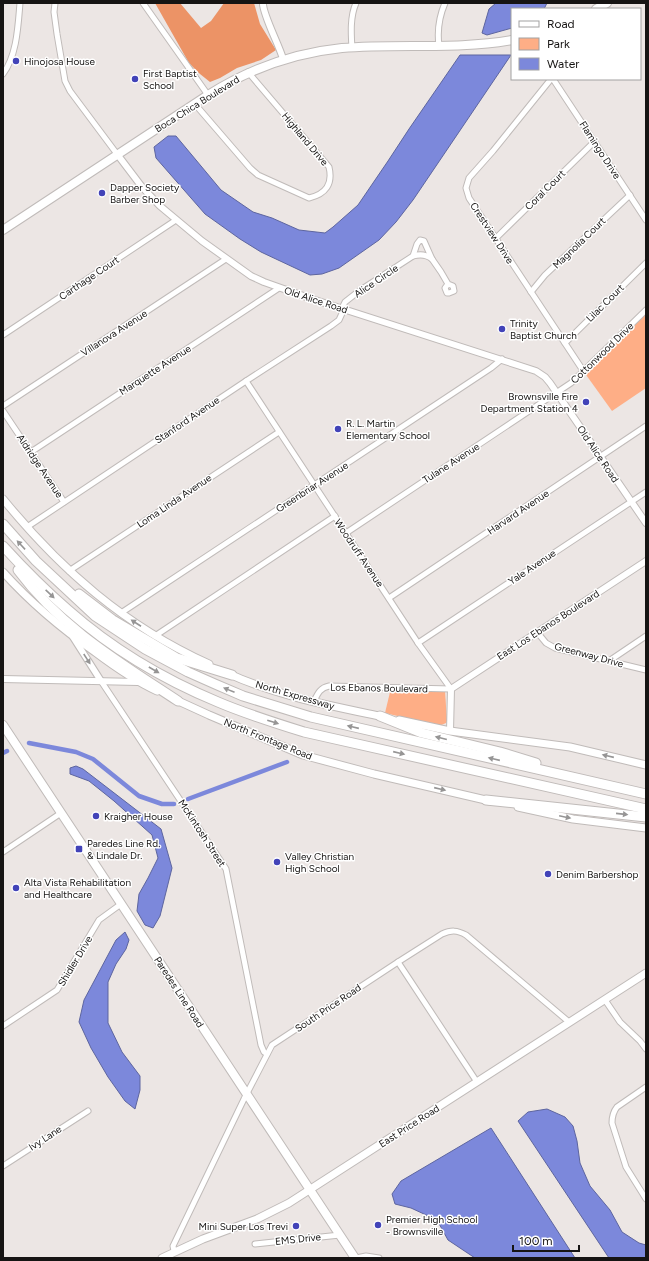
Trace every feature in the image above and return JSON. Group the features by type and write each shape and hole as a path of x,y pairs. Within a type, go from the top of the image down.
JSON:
{"highway":[{"name":"North Expressway","path":"3,524 36,561 95,616 145,649 188,672 243,696 311,717 646,794"},
{"path":"3,546 28,574 68,611 91,629 143,664 218,702 259,718 304,732 646,809"},
{"path":"3,550 30,586 56,613 97,647 178,701"},
{"path":"36,561 113,620 149,642 177,658 232,675"},
{"path":"380,716 422,733 500,752 614,787"},
{"path":"486,800 646,817"}],"main road":[{"path":"598,8 607,3"},
{"name":"Boca Chica Boulevard","path":"3,230 194,103 248,72 283,59 320,51 352,48 481,45 511,40"},
{"name":"North Expressway","path":"3,499 46,549 92,592 155,636 193,657 232,675 258,685 314,701 380,716 450,731 570,747 646,765"},
{"name":"North Frontage Road","path":"3,572 55,622 73,637 138,682 209,715 303,755 374,774 573,819 646,828"},
{"name":"Paredes Line Road","path":"3,725 356,1258"},
{"name":"East Price Road","path":"162,1258 174,1251 203,1239 257,1219 289,1203 646,973"}],"street":[{"path":"3,74 8,67 16,40 20,3"},
{"name":"Old Alice Road","path":"55,3 54,12 56,34 65,81 70,91 132,175 160,206 226,259 251,276 279,288 502,359 542,374 557,393 646,523"},
{"path":"143,3 208,94"},
{"path":"263,3 265,13 280,48 283,59"},
{"path":"352,48 352,18 356,3"},
{"path":"439,46 438,33 440,14 445,3"},
{"name":"Highland Drive","path":"194,103 241,160 258,175 309,198 317,196 326,190 330,182 329,167 248,72"},
{"name":"Crestview Drive","path":"551,80 469,178 466,188 469,198 495,239 584,372"},
{"name":"Flamingo Drive","path":"553,80 646,220"},
{"name":"Coral Court","path":"495,239 594,142"},
{"name":"Magnolia Court","path":"531,292 545,275 630,195"},
{"name":"Carthage Court","path":"3,335 176,220"},
{"name":"Alice Circle","path":"343,309 345,302 359,291 413,256 420,240 422,240 425,244 432,259 448,284"},
{"path":"413,256 423,254 432,259"},
{"name":"Villanova Avenue","path":"3,406 226,259"},
{"name":"Lilac Court","path":"565,343 646,263"},
{"name":"Marquette Avenue","path":"31,452 279,288"},
{"name":"Stanford Avenue","path":"27,527 331,326 338,320 343,309"},
{"name":"Cottonwood Drive","path":"557,393 584,372 646,310"},
{"name":"Greenbriar Avenue","path":"121,613 491,368 502,359"},
{"name":"Woodruff Avenue","path":"246,381 314,486 451,689"},
{"name":"Tulane Avenue","path":"346,532 557,393"},
{"name":"Aldridge Avenue","path":"3,411 64,502"},
{"name":"Harvard Avenue","path":"389,598 646,426"},
{"name":"Loma Linda Avenue","path":"69,571 279,432"},
{"name":"Yale Avenue","path":"418,642 646,492"},
{"path":"155,636 335,516"},
{"name":"East Los Ebanos Boulevard","path":"451,689 646,560"},
{"name":"Greenway Drive","path":"537,632 546,643 555,648 646,670"},
{"path":"608,661 646,636"},
{"name":"McKintosh Street","path":"73,637 226,869 261,1045 264,1052 267,1054"},
{"path":"3,679 138,682"},
{"name":"Los Ebanos Boulevard","path":"314,701 318,692 324,687 330,686 451,689"},
{"path":"450,731 451,689"},
{"path":"3,852 61,813"},
{"name":"Shidler Drive","path":"3,1026 57,990 99,920 121,904"},
{"name":"South Price Road","path":"174,1251 174,1245 272,1045 448,931 454,930 466,935 569,1022"},
{"path":"398,962 477,1082"},
{"path":"605,1000 620,1022 640,1041 646,1049"},
{"path":"646,1087 617,1107 614,1111 612,1123 626,1166 646,1199"},
{"name":"Ivy Lane","path":"3,1166 88,1111"},
{"name":"EMS Drive","path":"255,1244 340,1235"},
{"path":"356,1258 366,1256 379,1258"}],"green space":[{"path":"646,310 646,388 612,411 584,372"},
{"path":"445,691 446,723 439,726 385,713 390,692"}],"shaded area":[{"path":"155,3 180,3 201,28 211,21 224,3 254,3 260,24 276,50 261,60 237,68 210,82 189,63"}],"water":[{"path":"496,3 547,3 544,8 511,8 511,28 487,35 482,33 489,9"},
{"path":"460,55 511,55 413,200 396,222 379,240 339,268 322,274 310,275 261,252 240,239 205,214 156,158 154,147 168,136 176,136 221,190 253,212 272,218 299,230 325,233 358,205"},
{"path":"76,766 83,769 161,829 172,868 160,916 153,928 145,925 137,911 139,894 158,858 152,835 89,781 70,774 70,768"},
{"path":"125,932 129,940 126,949 116,964 108,982 108,1023 122,1052 140,1076 140,1090 135,1109 125,1101 108,1077 91,1048 79,1022 84,1000 116,940"},
{"path":"547,1109 565,1117 573,1126 580,1163 590,1186 610,1210 622,1232 639,1243 646,1245 646,1258 609,1258 518,1121 528,1112"},
{"path":"491,1128 575,1258 475,1258 448,1240 437,1220 411,1208 395,1204 392,1194 401,1181"}],"waterway":[{"path":"29,743 76,752 93,759 139,796 162,804 174,804"},
{"path":"3,753 7,751"},
{"path":"188,799 287,762"}],"place":[{"name":"Hinojosa House","path":"16,61"},
{"name":"First Baptist School","path":"135,79"},
{"name":"Dapper Society Barber Shop","path":"102,193"},
{"name":"Trinity Baptist Church","path":"502,329"},
{"name":"Brownsville Fire Department Station 4","path":"586,402"},
{"name":"R. L. Martin Elementary School","path":"338,429"},
{"name":"Kraigher House","path":"96,816"},
{"name":"Paredes Line Rd. & Lindale Dr.","path":"79,849"},
{"name":"Valley Christian High School","path":"277,862"},
{"name":"Denim Barbershop","path":"548,874"},
{"name":"Alta Vista Rehabilitation and Healthcare","path":"16,888"},
{"name":"Premier High School - Brownsville","path":"378,1225"},
{"name":"Mini Super Los Trevi","path":"296,1226"}]}
